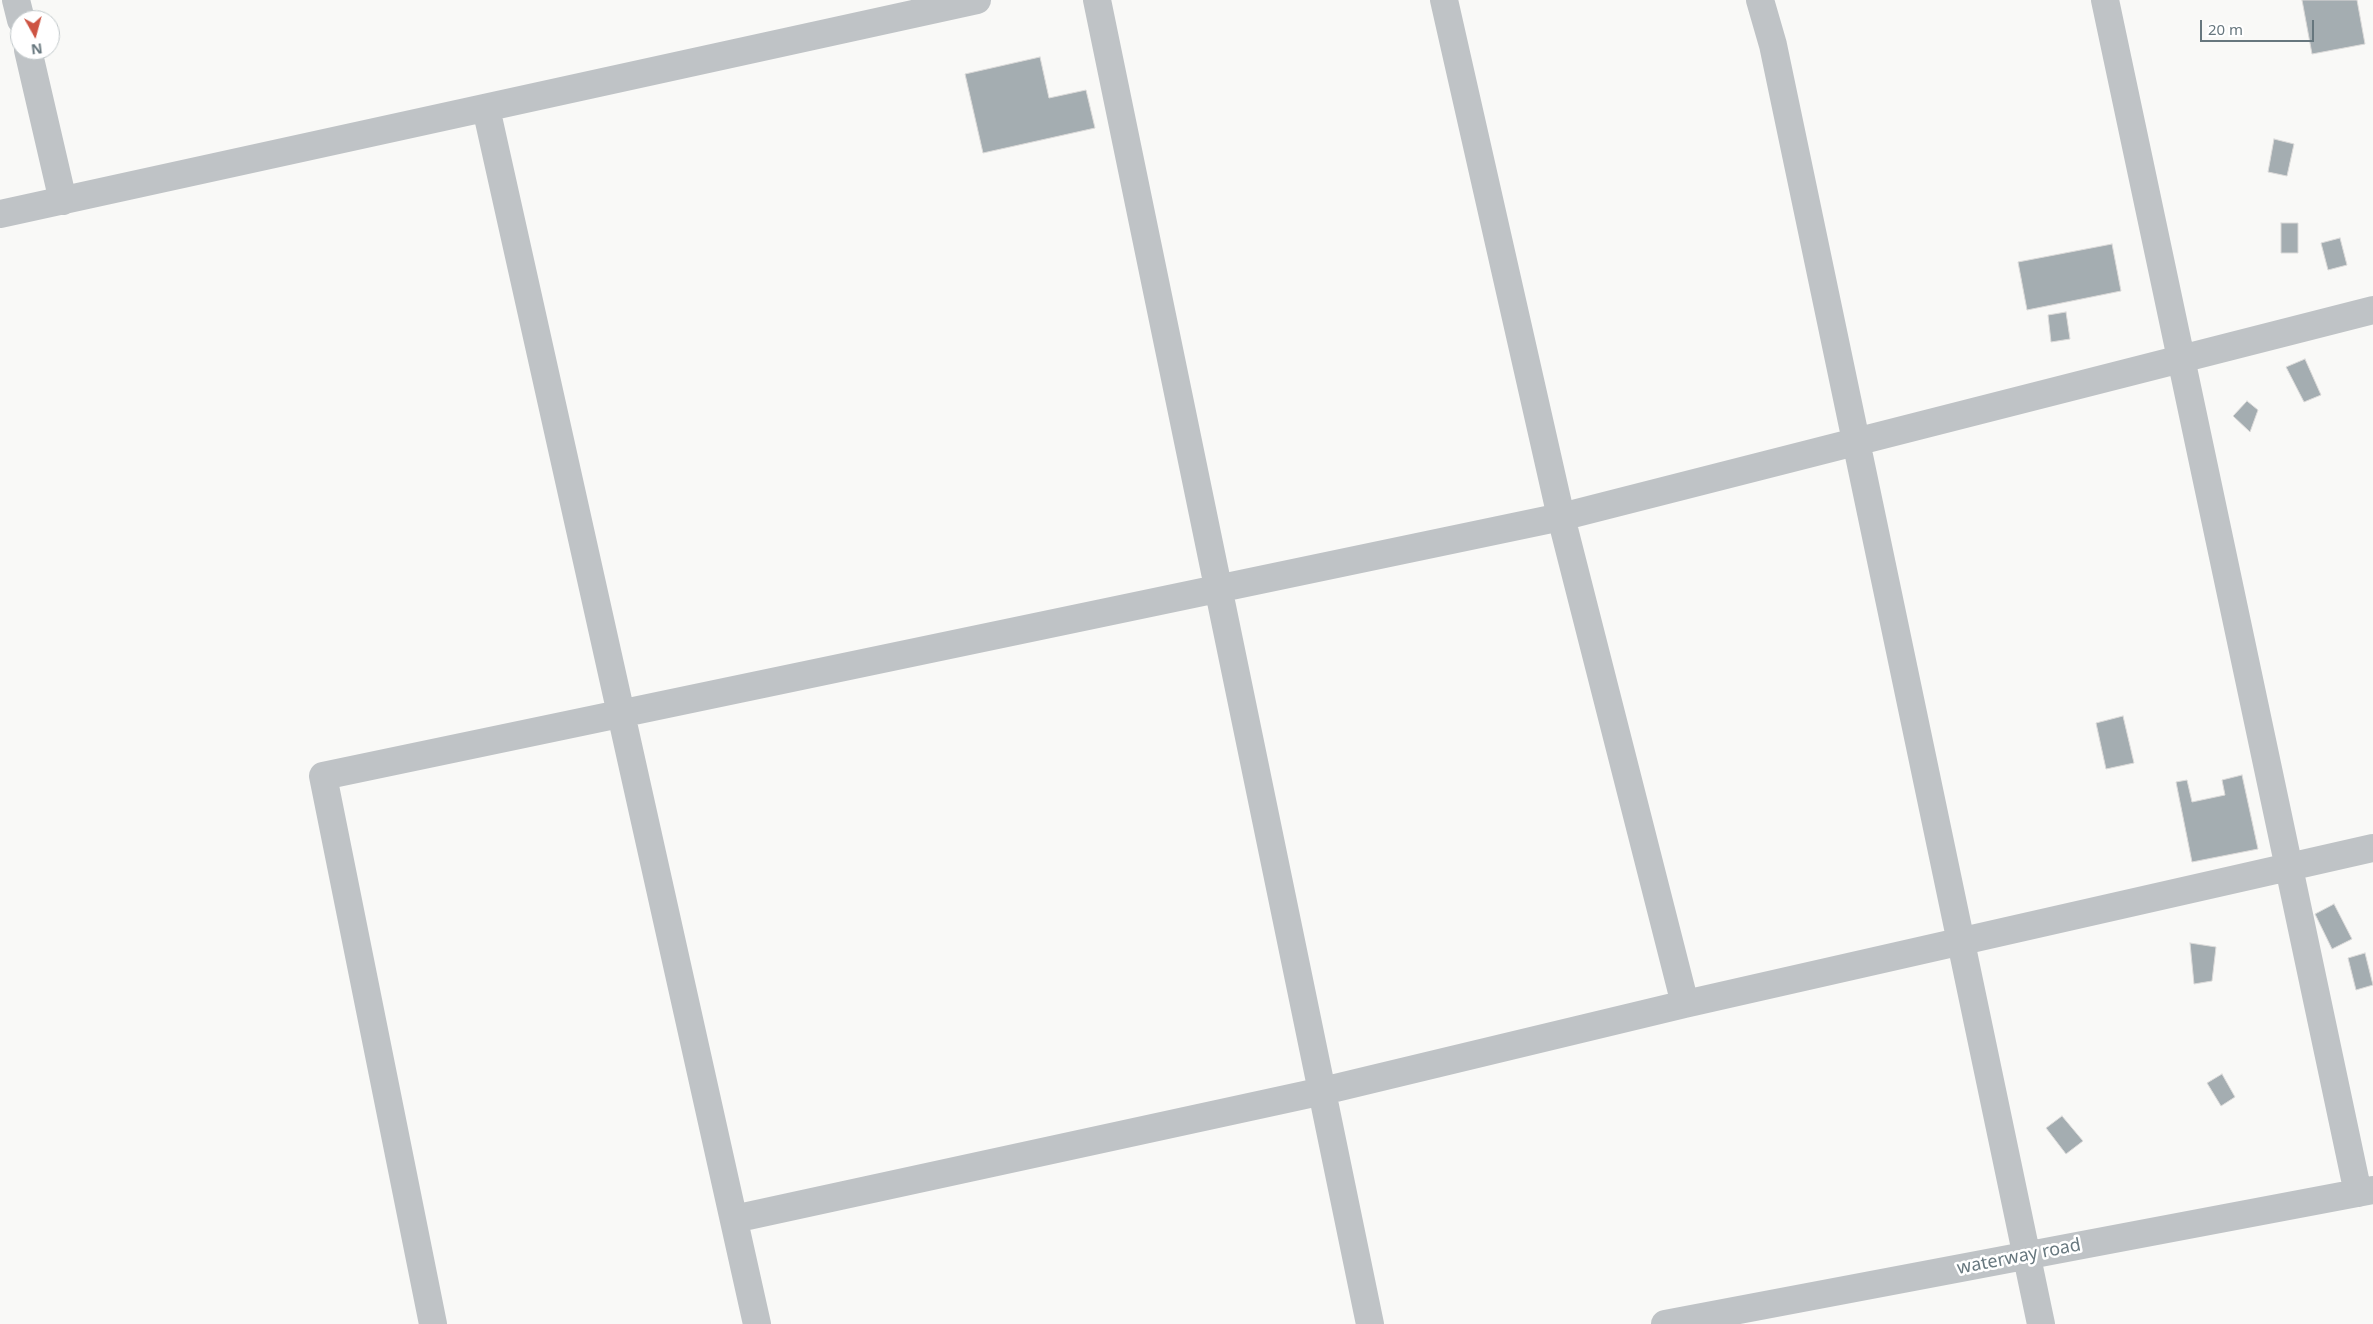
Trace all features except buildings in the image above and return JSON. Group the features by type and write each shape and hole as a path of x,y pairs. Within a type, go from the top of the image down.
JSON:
{"street":[{"path":"0,214 978,0"},
{"path":"1097,0 1370,1324"},
{"path":"1444,0 1561,517 1684,1004"},
{"path":"1760,0 1773,45 2041,1324"},
{"path":"2105,0 2289,867 2366,1192"},
{"path":"30,60 63,200"},
{"path":"486,108 757,1324"},
{"path":"433,1324 323,776 622,715 1561,517 2373,310"},
{"path":"734,1220 1323,1090 1684,1004 2373,848"},
{"name":"waterway road","path":"1665,1324 2366,1192"}]}
